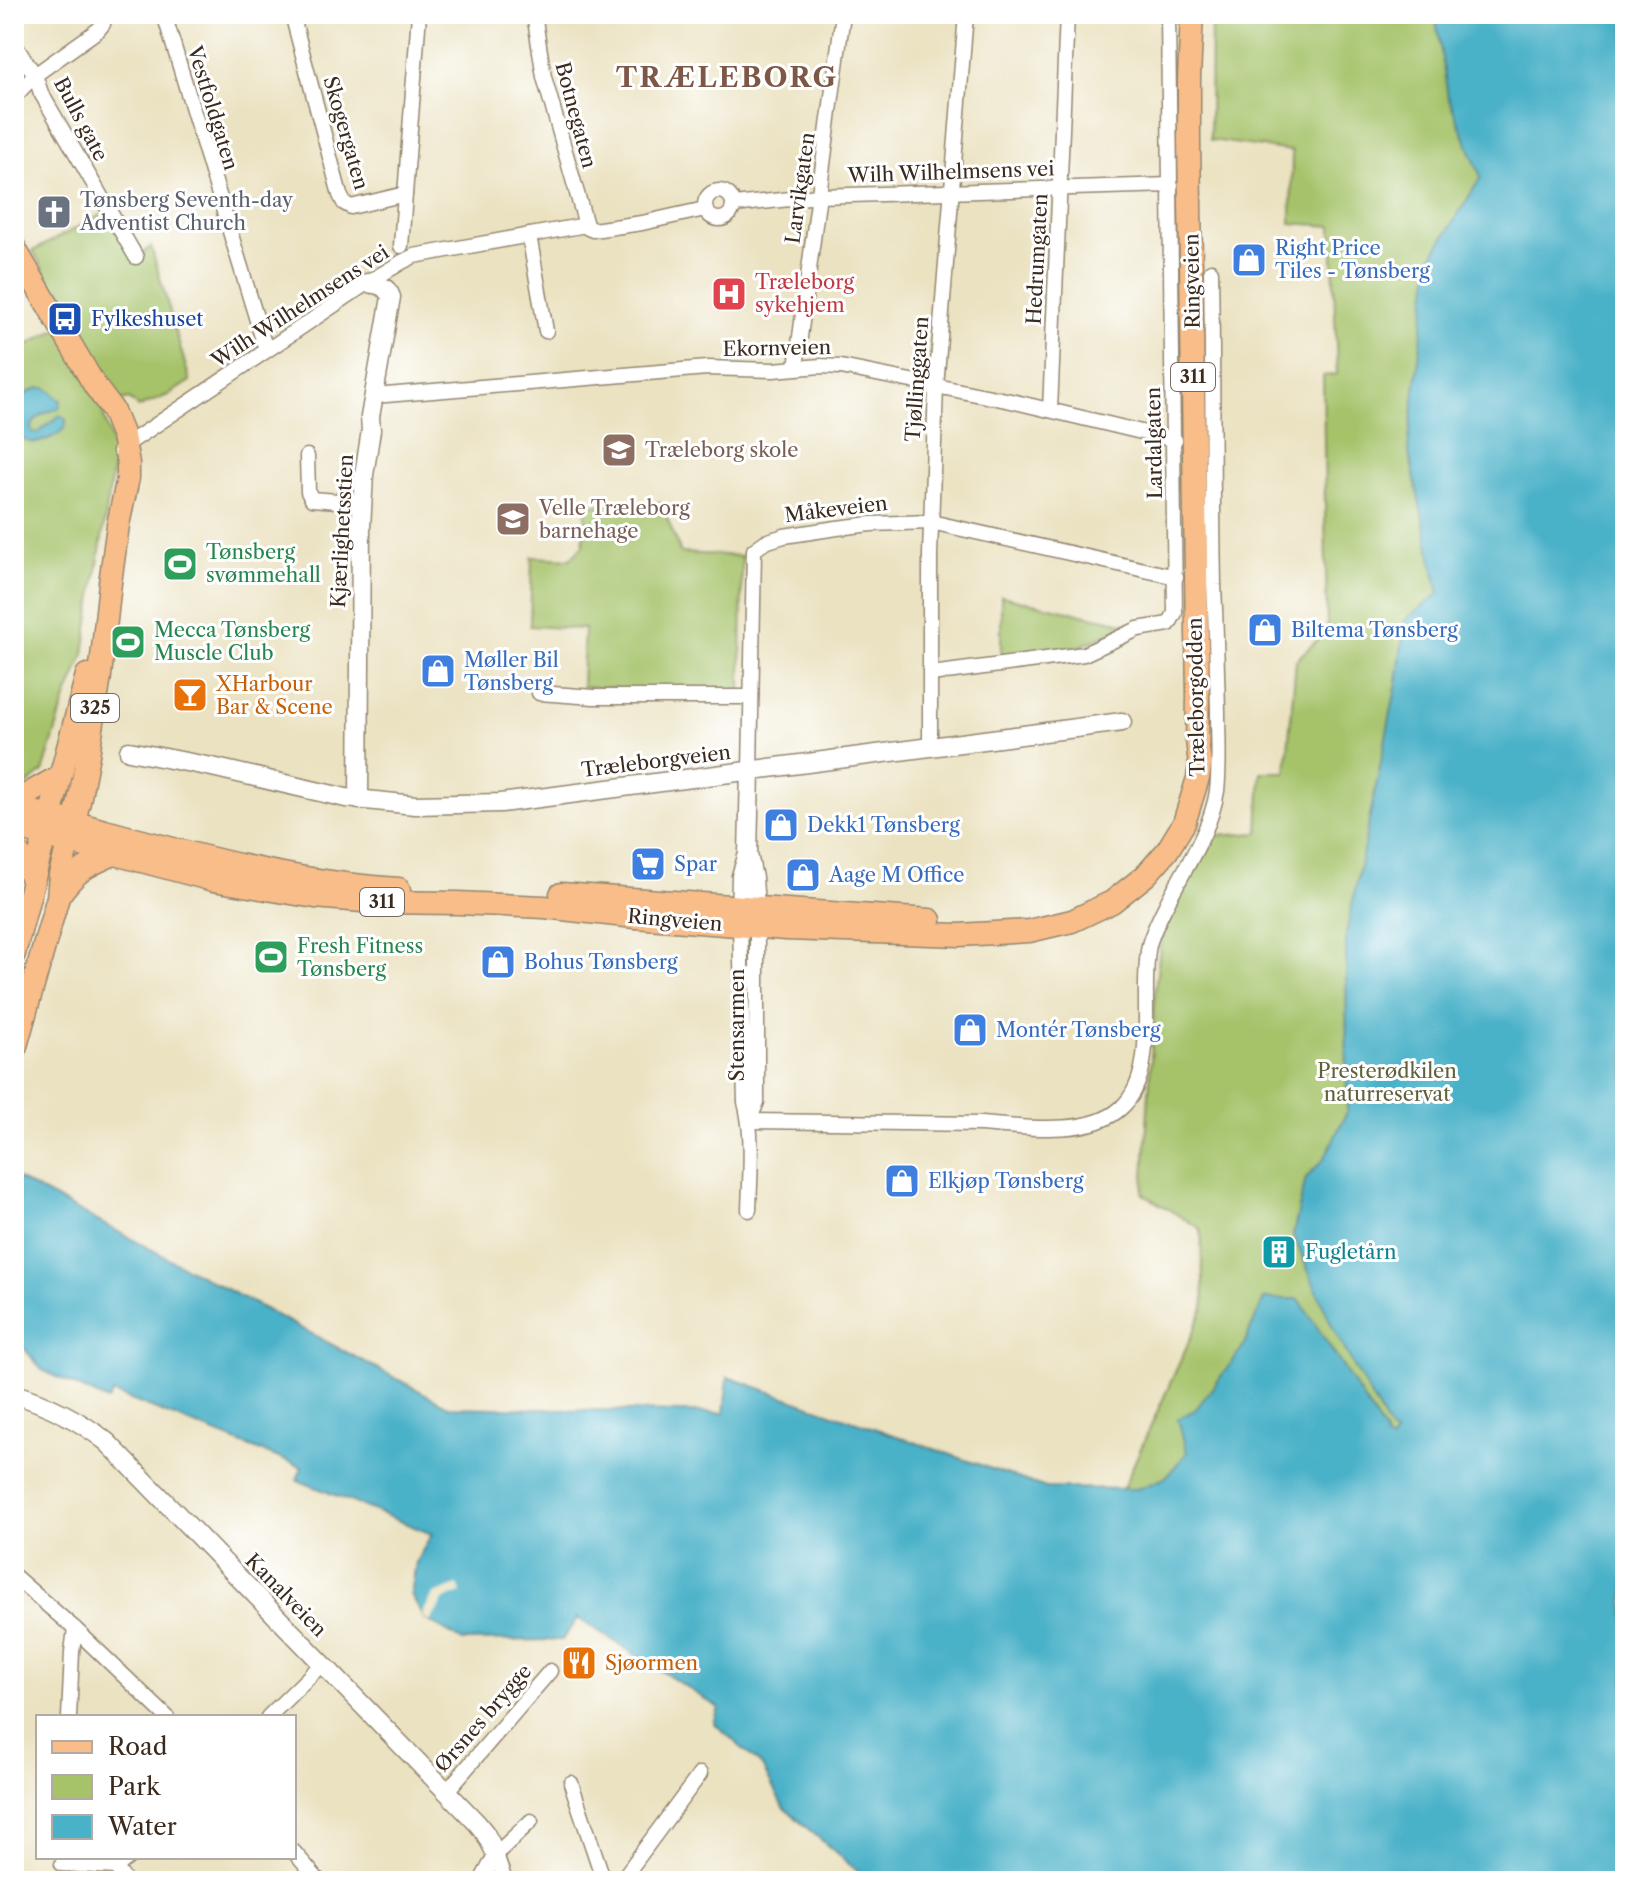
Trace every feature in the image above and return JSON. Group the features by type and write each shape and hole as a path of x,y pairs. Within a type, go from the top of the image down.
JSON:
{"main road":[{"name":"Ringveien","path":"60,829 230,864 363,886 545,893 904,933 985,934 1052,927 1083,917 1135,886 1157,864 1176,837 1189,811 1200,765 1197,740 1189,78 1192,14"},
{"name":"325","path":"14,247 95,386 112,409 128,478 118,525 100,676 82,786 60,829"},
{"name":"325","path":"60,829 60,776 108,592"},
{"name":"325","path":"60,829 69,776 68,751"},
{"path":"14,805 60,776"},
{"path":"14,805 60,829"},
{"path":"14,827 60,829"},
{"name":"Ringveien","path":"60,829 114,854 213,880 315,897 374,902 544,907 635,917 748,917"},
{"path":"14,954 33,882 60,829"},
{"path":"14,1053 58,897 60,829"},
{"path":"14,1006 60,829"},
{"path":"14,847 33,882"},
{"path":"58,897 79,871 114,854"}],"street":[{"path":"14,97 35,75 98,30 103,24 99,14"},
{"name":"Vestfoldgaten","path":"164,14 266,350"},
{"name":"Skogergaten","path":"292,14 344,203 351,207 405,194"},
{"path":"401,246 419,14"},
{"name":"Botnegaten","path":"534,14 544,77 586,225"},
{"name":"Larvikgaten","path":"796,367 843,14"},
{"name":"Tjøllinggaten","path":"930,747 931,522 936,387 966,14"},
{"name":"Hedrumgaten","path":"1050,410 1067,14"},
{"name":"Lardalgaten","path":"931,674 1084,654 1138,629 1169,624 1175,613 1168,14"},
{"name":"Bulls gate","path":"14,44 35,75 41,93 136,257"},
{"name":"Wilh Wilhelmsens vei","path":"121,452 266,350 367,283 414,256 586,225 593,230 642,223 705,209 708,195 721,190 728,193 734,205 818,196 1171,185"},
{"path":"529,235 546,331"},
{"name":"Træleborgodden","path":"749,1121 1079,1127 1107,1118 1121,1108 1135,1090 1144,1062 1146,969 1150,943 1210,817 1217,792 1211,271"},
{"name":"Kjærlighetsstien","path":"359,800 363,503 370,417 391,297 378,284 367,283"},
{"name":"Ekornveien","path":"374,396 707,368 773,370 841,367 1011,401 1175,440"},
{"path":"307,456 308,492 312,499 363,503"},
{"name":"Måkeveien","path":"748,917 741,876 748,854 754,550 765,542 784,536 871,524 931,522 1176,577"},
{"path":"539,693 594,697 751,697"},
{"name":"Træleborgveien","path":"129,751 359,800 415,805 501,803 1122,722"},
{"name":"Stensarmen","path":"748,917 757,1102 749,1121"},
{"path":"749,1121 749,1210"},
{"name":"Kanalveien","path":"16,1394 68,1416 107,1442 447,1791 485,1833 496,1854"},
{"path":"14,1576 165,1715"},
{"path":"69,1715 75,1629"},
{"path":"270,1715 322,1664"},
{"name":"Ørsnes brygge","path":"447,1791 550,1671"},
{"path":"621,1881 700,1774"},
{"path":"571,1783 604,1881"},
{"path":"481,1881 496,1854 531,1821"},
{"path":"296,1854 319,1881"},
{"path":"496,1854 505,1881"},
{"path":"61,1881 62,1860 116,1867 126,1859"},
{"path":"116,1867 125,1881"}],"green space":[{"name":"Presterødkilen naturreservat","path":"1211,14 1625,14 1625,1555 1119,1497 1204,1308 1201,1229 1143,1194 1160,947 1202,837 1258,833 1261,772 1286,772 1296,660 1327,631 1323,376 1337,374 1332,226 1291,223 1292,151 1210,140"},
{"path":"104,213 134,258 151,247 190,381 168,395 139,407 129,399 116,402 33,251"},
{"path":"59,328 102,409 115,454 84,654 64,704 43,772 14,791 14,352"},
{"path":"661,503 681,553 742,556 741,693 582,687 584,629 530,626 532,557 570,559 583,545 587,505"},
{"path":"1001,596 1128,624 1081,646 1001,657"}],"water":[{"path":"1435,14 1625,14 1625,1881 869,1881 783,1807 762,1766 714,1723 719,1708 578,1618 562,1640 463,1641 425,1619 411,1595 416,1562 432,1534 297,1480 302,1467 113,1393 108,1401 42,1370 14,1336 14,1177 450,1407 724,1413 728,1377 1046,1488 1137,1489 1165,1478 1187,1453 1178,1419 1196,1409 1242,1349 1264,1299 1299,1299 1385,1433 1385,1438 1391,1442 1395,1434 1390,1431 1333,1328 1293,1235 1306,1178 1324,1159 1347,1112 1346,935 1397,683 1405,620 1439,594 1408,448 1431,258 1481,177 1448,97"},
{"path":"39,388 47,388 61,401 59,408 35,421 32,432 38,433 60,415 66,419 66,425 50,438 30,442 14,430 14,403"}],"pier":[{"path":"458,1585 461,1593 444,1600 430,1622 425,1619 422,1614 434,1594"}],"place":[{"name":"Tønsberg Seventh-day Adventist Church","path":"54,212"},
{"name":"Right Price Tiles - Tønsberg","path":"1249,260"},
{"name":"Træleborg sykehjem","path":"729,294"},
{"name":"Fylkeshuset","path":"65,319"},
{"name":"Træleborg skole","path":"619,450"},
{"name":"Velle Træleborg barnehage","path":"513,519"},
{"name":"Tønsberg svømmehall","path":"180,564"},
{"name":"Biltema Tønsberg","path":"1265,630"},
{"name":"Mecca Tønsberg Muscle Club","path":"128,642"},
{"name":"Møller Bil Tønsberg","path":"438,671"},
{"name":"XHarbour Bar & Scene","path":"190,695"},
{"name":"Dekk1 Tønsberg","path":"781,825"},
{"name":"Spar","path":"648,864"},
{"name":"Aage M Office","path":"803,875"},
{"name":"Fresh Fitness Tønsberg","path":"271,957"},
{"name":"Bohus Tønsberg","path":"498,962"},
{"name":"Montér Tønsberg","path":"970,1030"},
{"name":"Elkjøp Tønsberg","path":"902,1181"},
{"name":"Fugletårn","path":"1279,1252"},
{"name":"Sjøormen","path":"579,1663"}],"district":[{"name":"TRÆLEBORG","path":"727,77"}]}
